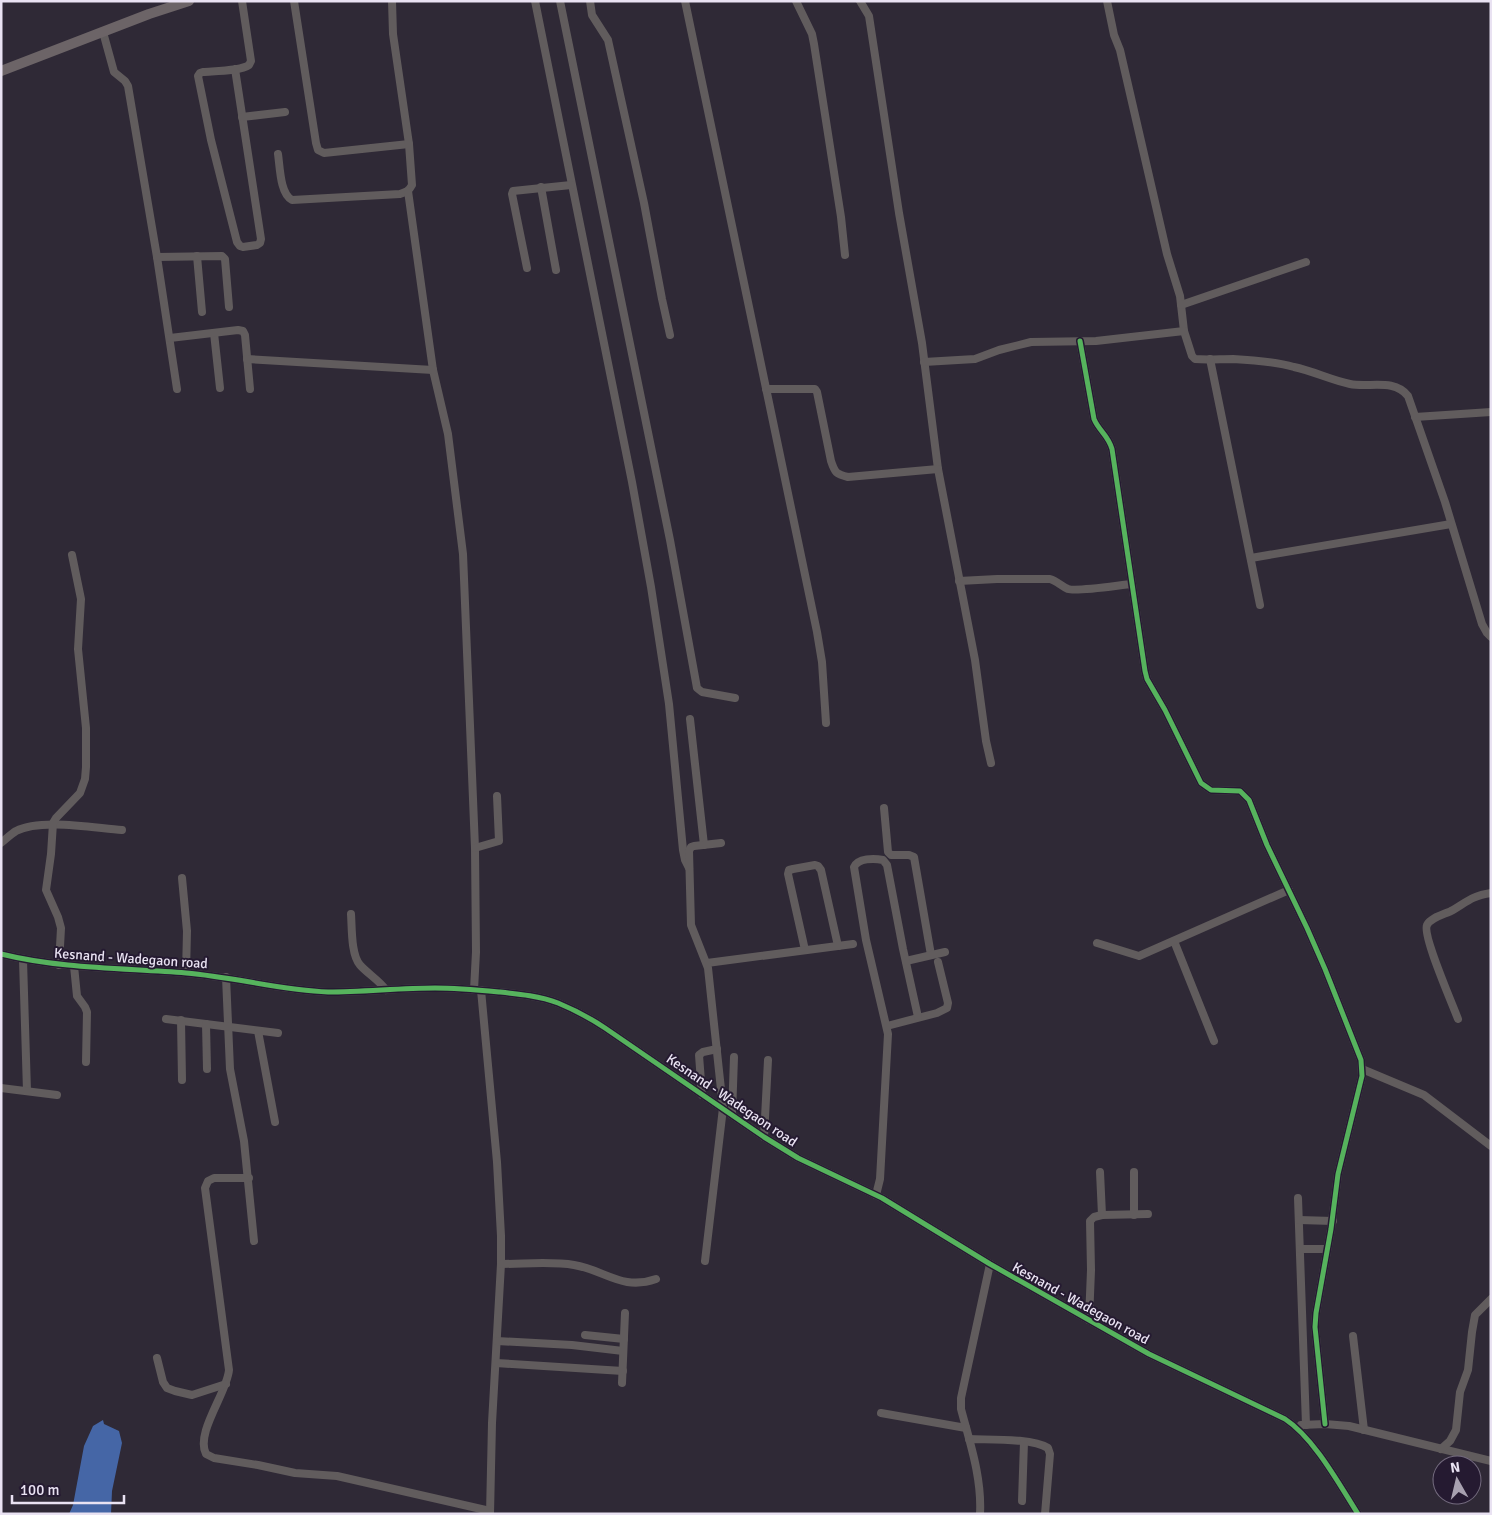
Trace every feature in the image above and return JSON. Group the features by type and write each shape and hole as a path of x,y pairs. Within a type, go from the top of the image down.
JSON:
{"main road":[{"path":"1,71 189,1"}],"street":[{"path":"235,69 261,239 257,245 243,247 237,242 211,140 198,78 200,73 248,67 251,61 242,1"},
{"path":"294,1 318,150 324,153 409,144"},
{"path":"278,154 283,189 292,200 400,194 408,191 412,185 409,144 393,34 392,1"},
{"path":"535,1 595,296 651,587 669,704 683,850 689,868"},
{"path":"560,1 670,540 697,688 702,692 735,698"},
{"path":"590,1 592,15 608,40 644,203 670,335"},
{"path":"685,1 817,632 822,662 826,723"},
{"path":"796,1 812,34 814,44 841,217 845,255"},
{"path":"860,1 869,16 924,362 938,470 975,660 991,763"},
{"path":"1107,1 1167,254 1181,305 1184,332 1192,356 1194,359 1236,359 1285,365 1314,372 1349,384 1399,388 1408,396 1452,524 1482,624 1491,637"},
{"path":"103,32 114,72 128,86 177,389"},
{"path":"242,117 285,112"},
{"path":"527,268 512,192 515,190 571,184"},
{"path":"541,187 556,270"},
{"path":"249,1178 214,1178 208,1181 205,1188 228,1362 226,1384 209,1421 206,1433 203,1447 206,1454 209,1457 295,1473 338,1476 490,1512 492,1423 501,1264 497,1162 478,990 475,848 463,554 448,434 433,370 408,191"},
{"path":"157,256 221,255 224,258 229,307"},
{"path":"197,256 202,312"},
{"path":"1181,305 1306,262"},
{"path":"170,338 243,331 245,335 250,389"},
{"path":"924,362 975,359 1026,343 1080,341 1184,332"},
{"path":"214,333 220,388"},
{"path":"1080,341 1094,419 1096,425 1107,436 1112,449 1147,679 1165,710 1201,783 1211,790 1240,792 1249,800 1267,846 1325,968 1358,1052 1362,1069 1362,1076 1338,1174 1333,1221 1318,1294 1315,1326 1325,1424"},
{"path":"247,358 433,370"},
{"path":"1210,359 1260,605"},
{"path":"766,389 815,389 831,461 838,475 848,477 938,470"},
{"path":"1415,417 1491,412"},
{"path":"1251,558 1452,524"},
{"path":"59,965 60,928 58,917 46,890 53,824 56,818 80,793 85,779 86,767 86,728 78,649 80,591 72,555"},
{"path":"959,581 1050,579 1067,588 1076,590 1132,584"},
{"path":"690,720 704,845"},
{"path":"475,848 498,841 497,796"},
{"path":"884,808 889,853 884,861"},
{"path":"1,843 22,828 53,824 122,830"},
{"path":"705,1261 723,1108 706,963 691,925 689,868 690,848 721,844"},
{"path":"889,853 891,855 909,855 914,857 931,955"},
{"path":"876,1195 880,1180 888,1034 866,940 854,867 859,861 878,859 884,861 887,865 918,1018"},
{"path":"805,950 788,874 789,870 815,865 821,870 838,946"},
{"path":"182,878 186,931 186,973"},
{"path":"1097,943 1139,956 1289,890"},
{"path":"1458,1019 1429,944 1426,926 1430,921 1451,911 1471,898 1480,894 1491,893"},
{"path":"350,914 356,960 386,990"},
{"path":"1174,941 1214,1041"},
{"path":"706,963 853,944"},
{"path":"906,961 945,952"},
{"name":"Kesnand - Wadegaon road","path":"1,954 23,960 59,965 186,973 304,990 330,992 436,988 478,990 557,1002 582,1013 764,1137 798,1158 876,1195 990,1264 1149,1354 1285,1420 1294,1426 1313,1446 1358,1514"},
{"path":"23,960 27,1091"},
{"path":"887,1026 937,1013 947,1008 948,1002 938,962"},
{"path":"74,966 77,996 87,1012 86,1062"},
{"path":"226,978 230,1069 244,1141 254,1241"},
{"path":"166,1019 278,1033"},
{"path":"181,1020 182,1080"},
{"path":"206,1024 207,1069"},
{"path":"258,1030 275,1122"},
{"path":"702,1095 699,1055 703,1052 717,1049"},
{"path":"732,1115 734,1057"},
{"path":"764,1137 768,1060"},
{"path":"1362,1069 1424,1095 1491,1146"},
{"path":"1,1088 57,1095"},
{"path":"1100,1172 1102,1215"},
{"path":"1134,1172 1134,1215"},
{"path":"1298,1198 1306,1425"},
{"path":"1089,1320 1090,1221 1094,1217 1102,1215 1148,1214"},
{"path":"1299,1220 1333,1221"},
{"path":"1300,1249 1328,1249"},
{"path":"501,1264 573,1265 624,1282 643,1283 656,1279"},
{"path":"980,1514 980,1490 961,1409 961,1398 990,1264"},
{"path":"1441,1449 1450,1441 1456,1430 1460,1392 1468,1370 1475,1315 1491,1298"},
{"path":"622,1383 625,1313"},
{"path":"1302,1318 1316,1317"},
{"path":"585,1335 624,1339"},
{"path":"1353,1336 1364,1430"},
{"path":"497,1341 572,1345 623,1351"},
{"path":"157,1358 163,1382 167,1388 175,1392 192,1395 226,1384"},
{"path":"496,1363 623,1371"},
{"path":"881,1413 966,1428"},
{"path":"1294,1426 1337,1425 1491,1461"},
{"path":"969,1439 1042,1444 1048,1448 1050,1454 1046,1514"},
{"path":"1022,1501 1024,1442"}],"water":[{"path":"103,1420 104,1424 119,1431 122,1443 112,1491 111,1514 69,1514 73,1505 84,1446 93,1426"}],"cycle path":[{"path":"1080,341 1094,419 1112,449 1147,679 1165,710 1201,783 1211,790 1240,791 1249,800 1267,845 1325,969 1361,1060 1362,1076 1338,1174 1331,1229 1316,1313 1315,1327 1325,1424"},
{"path":"1,954 47,963 186,973 310,991 341,992 443,988 522,995 558,1003 599,1024 764,1137 798,1158 882,1198 990,1264 1149,1354 1285,1419 1296,1427 1316,1449 1358,1514"}]}
